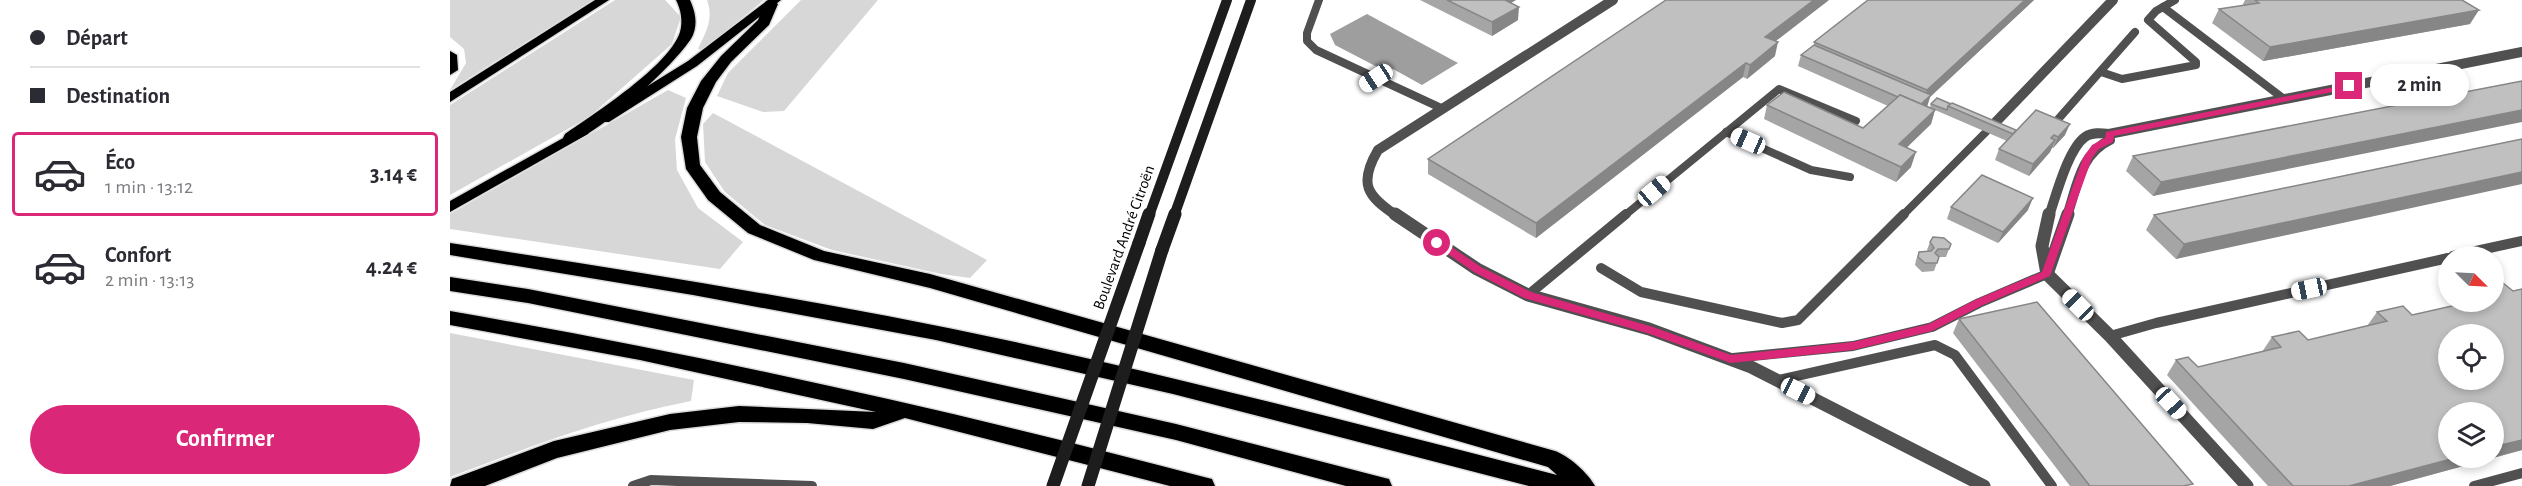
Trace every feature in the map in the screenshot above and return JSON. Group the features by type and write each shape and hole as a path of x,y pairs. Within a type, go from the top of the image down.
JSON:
{"highway":[{"path":"571,138 647,80 685,37 690,14 683,0"},
{"path":"773,2 764,22 726,59 708,81 694,108 689,136 692,165 714,196 754,230 820,256 941,284 1555,460 1584,486"},
{"path":"450,55 450,70"},
{"path":"450,249 601,272 935,333 1162,383 1565,486"},
{"path":"450,284 528,296 904,371 1176,432 1381,486"},
{"path":"450,318 674,360 907,409 1204,486"},
{"path":"460,486 554,450 670,422 739,414 807,415 873,421 907,409"}],"main road":[{"path":"450,98 603,0"},
{"name":"Boulevard André Citroën","path":"1053,486 1138,243 1227,0"},
{"path":"1088,486 1162,250 1251,0"},
{"path":"450,207 662,85 728,39 773,2"}],"street":[{"path":"1613,0 1378,150 1367,168 1366,189 1378,203 1467,262 1528,295 1649,329 1731,359 1778,380 1984,486"},
{"path":"1988,130 2113,0"},
{"path":"2247,486 2110,336 2047,274 2043,261 2042,239 2072,154 2082,139 2095,133 2109,134 2522,52"},
{"path":"2047,274 2087,158 2096,147 2110,140 2109,134"}],"lane":[{"path":"1319,0 1307,33 1307,41 1316,51 1441,108"},
{"path":"2101,72 2122,79 2196,65 2196,62 2148,20 2175,0"},
{"path":"2163,7 2284,99"},
{"path":"2053,125 2135,32"},
{"path":"1350,79 1362,72"},
{"path":"1364,85 1376,78"},
{"path":"1528,295 1779,89 1856,121"},
{"path":"1601,268 1641,292 1782,323 1798,320 1988,130"},
{"path":"1726,132 1811,170 1850,177"},
{"path":"2499,246 2522,241"},
{"path":"2110,336 2156,323 2438,260"},
{"path":"1731,359 1853,346 1932,327 1979,303 2047,274"},
{"path":"1778,380 1935,345 1941,346 1955,355 2052,486"},
{"path":"2474,486 2522,473"},
{"path":"633,486 651,480 812,486"}],"shaded area":[{"path":"450,0 593,0 450,90 466,63 464,49 450,37"},
{"path":"615,0 665,0 681,17 672,44 589,117 450,195 450,105"},
{"path":"707,0 764,0 703,50 698,49 709,19"},
{"path":"801,0 878,0 784,111 763,112 717,96 728,73"},
{"path":"1367,14 1458,63 1422,85 1393,69 1383,70 1335,45 1330,34"},
{"path":"668,90 686,98 675,139 677,170 698,208 743,242 720,269 450,229 450,214"},
{"path":"713,113 987,260 970,278 941,274 832,250 765,225 725,192 705,162 703,124"},
{"path":"450,333 694,380 691,401 599,424 450,477"}],"building":[{"path":"1447,0 1505,0 1519,7 1492,22"},
{"path":"1666,0 1814,0 1765,37 1778,42 1750,65 1746,63 1536,223 1428,159"},
{"path":"1868,0 2025,0 1927,90 1814,42"},
{"path":"2255,0 2462,0 2479,10 2270,47 2219,9 2259,3"},
{"path":"1814,45 1931,95 1921,104 1900,95 1898,97 1801,55"},
{"path":"2522,81 2522,110 2161,182 2133,156"},
{"path":"1784,92 1863,128 1900,95 1935,110 1899,144 1916,152 1901,167 1767,105"},
{"path":"1937,98 1951,104 1947,110 1931,104"},
{"path":"1952,103 2016,130 2013,134 1948,106"},
{"path":"2036,110 2070,124 2058,137 2054,135 2051,138 2055,140 2033,164 1999,149"},
{"path":"2522,139 2522,172 2184,244 2154,215"},
{"path":"1982,175 2033,198 2003,232 1951,207"},
{"path":"1933,237 1944,238 1951,244 1949,249 1938,249 1935,253 1939,257 1937,263 1925,263 1918,257 1919,252 1931,251 1934,248 1930,242"},
{"path":"2504,284 2513,291 2522,289 2522,440 2504,444 2504,402 2438,402 2438,462 2349,486 2293,486 2176,360 2188,357 2198,367 2281,347 2272,337 2299,331 2308,340 2387,321 2377,312 2403,306 2412,315 2438,309 2438,312 2504,312"},
{"path":"2037,302 2193,484 2183,486 2090,486 1959,319"}],"route":[{"path":"1437,243 1477,269 1528,295 1649,329 1731,359 1853,346 1932,327 1979,303 2047,274 2055,256 2075,187 2087,158 2096,147 2110,140 2109,134 2349,86"}]}
